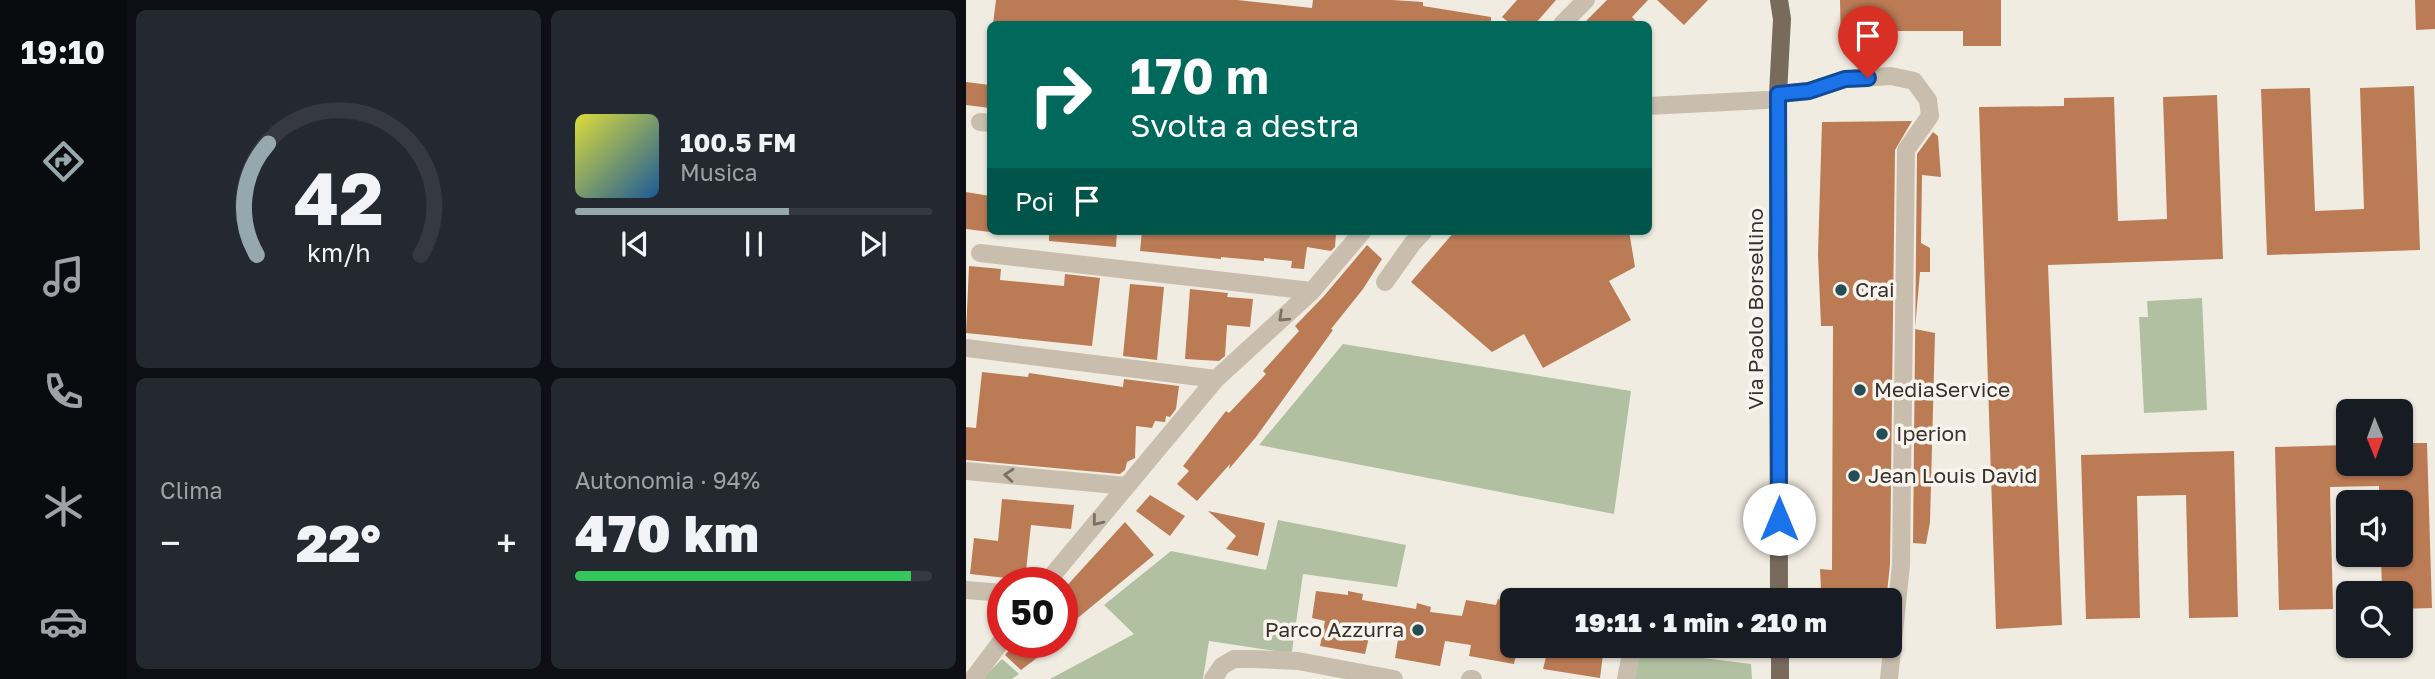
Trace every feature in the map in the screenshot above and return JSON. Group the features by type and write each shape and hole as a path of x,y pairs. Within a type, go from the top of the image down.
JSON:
{"main road":[{"name":"Via Paolo Borsellino","path":"1779,0 1782,19"},
{"name":"Via Paolo Borsellino","path":"1779,588 1772,97 1787,0"},
{"path":"1780,658 1780,679"}],"street":[{"path":"1565,21 1586,0"},
{"path":"1652,106 1772,97 1809,91 1845,79 1891,76 1914,81 1928,100 1930,116 1906,150 1901,565 1889,679"},
{"path":"1059,567 1216,379 1312,291 1360,235"},
{"path":"1385,282 1421,235"},
{"path":"980,253 1312,291"},
{"path":"966,348 1216,379"},
{"path":"966,471 1126,486"},
{"path":"966,590 987,592"},
{"path":"973,679 989,658"},
{"path":"1626,679 1630,658"},
{"path":"1213,679 1222,666 1234,659 1253,659 1298,661 1394,679"}],"green space":[{"path":"2202,298 2207,410 2144,413 2139,317 2148,317 2147,301"},
{"path":"1343,344 1631,391 1614,514 1259,445"},
{"path":"1278,520 1406,545 1397,587 1303,574 1292,651 1289,653 1209,641 1203,679 1050,679 1134,634 1104,605 1171,551 1266,570"},
{"path":"1638,658 1703,658 1751,664 1752,679 1634,679"},
{"path":"1002,659 1019,674 1012,679 982,679"}],"building":[{"path":"996,0 1237,0 1312,8 1313,0 1392,0 1423,2 1423,6 1491,17 1491,21 993,21"},
{"path":"1517,0 1556,0 1538,21 1507,21 1502,17"},
{"path":"1607,0 1648,0 1632,17 1636,21 1586,21"},
{"path":"1657,0 1708,0 1684,25"},
{"path":"1840,0 2001,0 2001,46 1963,46 1963,31 1871,31 1871,46 1841,46"},
{"path":"2415,0 2435,0 2435,29 2416,30"},
{"path":"966,82 987,85 987,108 966,105"},
{"path":"2414,86 2420,250 2267,255 2261,89 2310,88 2315,211 2364,209 2360,88"},
{"path":"2217,95 2223,259 2048,265 2062,625 1996,629 1979,107 2064,106 2064,98 2114,97 2118,221 2167,219 2163,97"},
{"name":"Iperion","path":"1912,121 1895,150 1888,588 1821,588 1820,569 1832,570 1833,326 1821,326 1818,254 1822,122"},
{"path":"1933,132 1938,136 1941,177 1922,175 1921,243 1930,248 1930,272 1920,272 1915,326 1917,154"},
{"path":"966,192 987,196 987,232 966,229"},
{"path":"1049,235 1117,235 1116,247 1049,241"},
{"path":"1142,235 1336,235 1335,247 1331,251 1307,247 1304,269 1291,268 1292,261 1264,258 1264,261 1221,259 1140,251"},
{"path":"1452,235 1630,235 1635,267 1609,281 1631,320 1543,368 1524,334 1492,352 1411,282"},
{"path":"1367,245 1382,259 1363,289 1331,329 1333,330 1256,437 1197,501 1177,484 1189,471 1183,466 1226,411 1229,413 1266,374 1263,371 1299,331 1295,326"},
{"path":"969,266 1001,269 1000,280 1064,286 1065,274 1100,278 1092,346 966,333"},
{"path":"1130,284 1164,287 1157,360 1123,356"},
{"path":"1190,289 1228,293 1227,297 1253,299 1250,327 1227,325 1225,356 1219,361 1185,359"},
{"path":"1915,329 1935,333 1930,522 1926,544 1913,543"},
{"path":"982,372 1028,377 1029,373 1123,387 1124,379 1179,386 1176,409 1170,417 1166,416 1165,422 1155,421 1152,428 1136,426 1135,458 1127,462 1125,470 1120,474 966,460 966,427 976,428"},
{"path":"2413,443 2427,443 2432,608 2413,609 2413,581 2382,581 2381,567 2413,567 2413,490 2379,490 2379,486 2330,487 2333,609 2279,610 2275,447 2336,445 2336,476 2413,476"},
{"path":"2234,451 2238,617 2189,618 2186,495 2137,496 2140,618 2086,619 2081,455"},
{"path":"1150,495 1185,516 1170,536 1136,511"},
{"path":"1002,499 1074,505 1071,529 1031,525 1026,567 987,567 987,576 970,574 974,538 998,541"},
{"path":"1208,511 1265,523 1258,556 1226,549 1236,536"},
{"path":"1125,522 1154,555 1078,618 1078,573"},
{"name":"Parco Azzurra","path":"1316,591 1348,595 1348,591 1363,594 1362,600 1416,609 1417,603 1431,607 1430,612 1462,616 1466,600 1496,605 1498,599 1500,658 1515,658 1514,664 1469,656 1471,645 1445,641 1440,666 1395,658 1399,633 1371,629 1365,654 1320,646 1325,621 1312,618"},
{"path":"1008,658 1037,658 1021,670"},
{"path":"1546,658 1602,658 1600,678 1543,669"}],"place":[{"name":"Crai","path":"1841,290"},
{"name":"MediaService","path":"1860,390"},
{"name":"Iperion","path":"1882,434"},
{"name":"Jean Louis David","path":"1854,476"},
{"name":"Parco Azzurra","path":"1418,630"}],"route":[{"path":"1779,519 1778,94 1809,91 1845,79 1868,78"}]}
